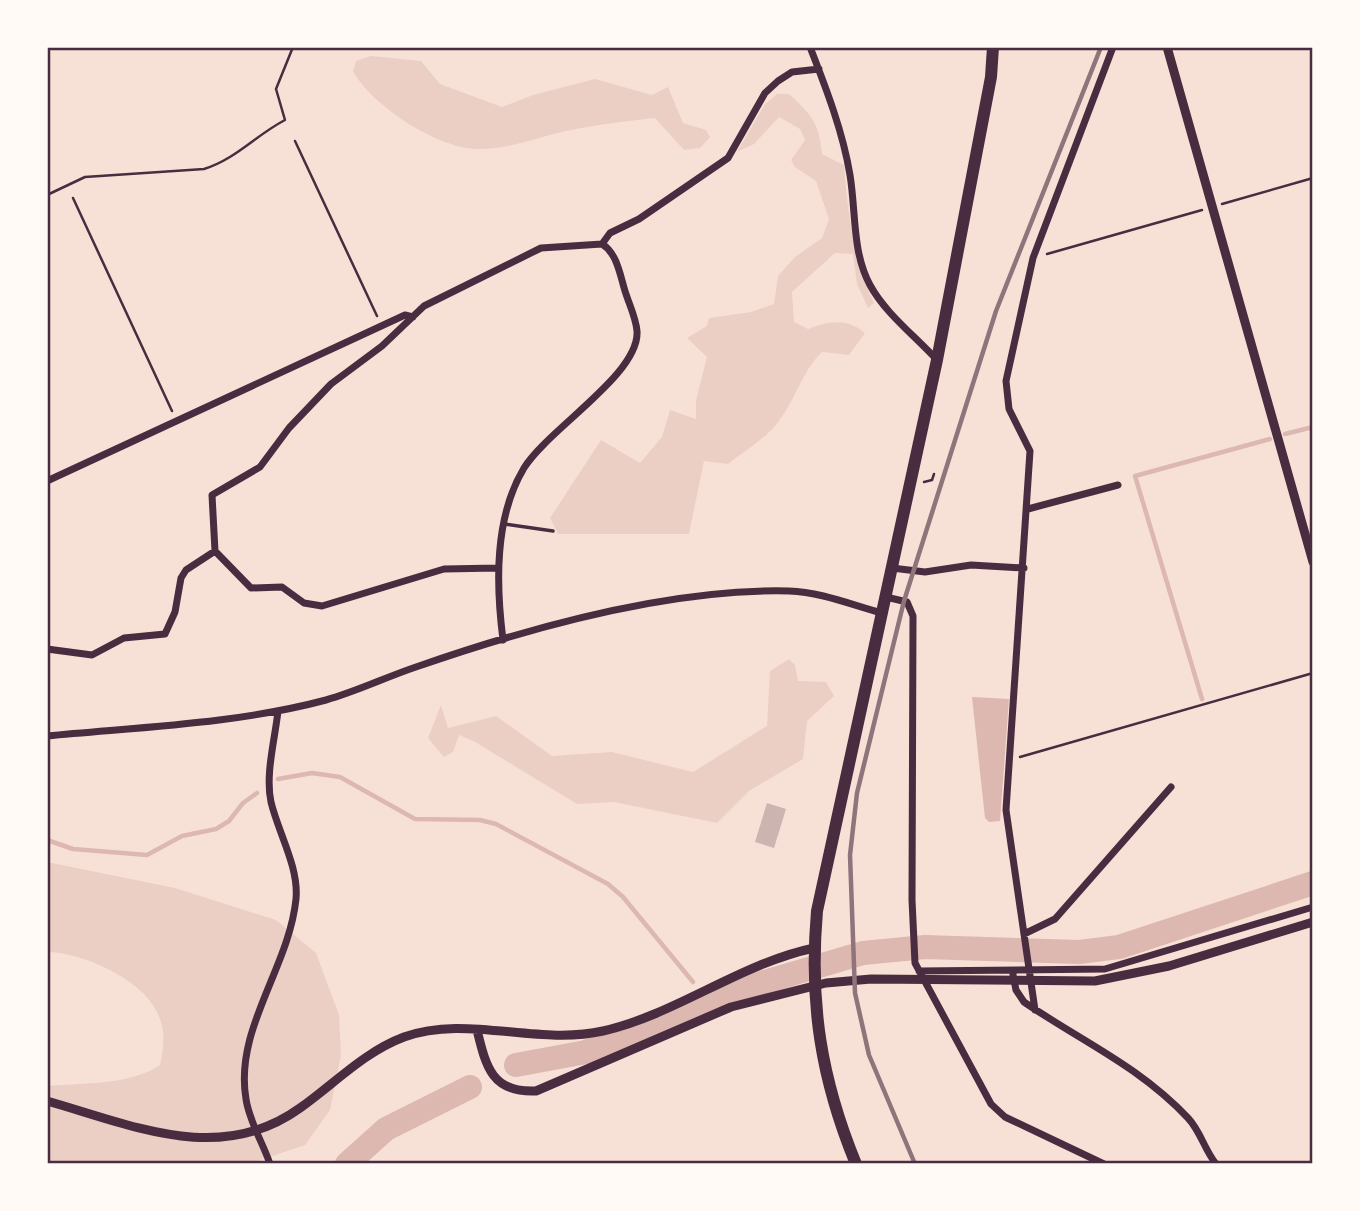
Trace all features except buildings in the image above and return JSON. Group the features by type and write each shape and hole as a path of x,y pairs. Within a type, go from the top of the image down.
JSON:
{"highway":[{"path":"856,1164 824,1071 813,962 817,912 937,360 991,76 993,47"}],"street":[{"path":"810,47 843,143 850,176 856,240 868,282 884,309 904,323 937,360"},
{"path":"1035,1010 1006,810 1030,452 1009,409 1006,381 1033,258 1113,47"},
{"path":"1167,47 1313,562"},
{"path":"603,244 610,233 639,219 728,158 765,93 778,81 792,72 819,69"},
{"path":"498,568 444,569 322,606 304,603 282,587 251,588 215,551 212,495 260,467 289,428 331,384 382,346 436,300 541,248 603,244 612,253 634,319 637,333 635,349 614,379 538,449 514,489 504,524 498,568 503,640"},
{"path":"47,481 405,315 413,317"},
{"path":"1028,509 1118,485"},
{"path":"47,649 92,655 124,638 165,634 175,612 181,578 186,570 215,551"},
{"path":"892,568 925,572 971,565 1024,568"},
{"path":"47,736 278,711 360,690 414,667 503,640 653,603 732,593 811,593 882,613"},
{"path":"886,597 907,602 912,616 915,962 991,1104 1005,1117 1104,1164"},
{"path":"270,1164 246,1099 245,1062 252,1033 286,943 296,899 295,883 270,799 278,711"},
{"path":"1025,938 1055,919 1171,787"},
{"path":"919,971 1112,968 1313,907"},
{"path":"477,1030 484,1058 496,1081 522,1092 550,1087 731,1007 826,983 871,979 1095,981 1169,966 1313,922"},
{"path":"47,1101 187,1138 229,1138 258,1132 284,1119 354,1065 384,1046 429,1031 477,1030 537,1037 602,1031 639,1020 765,961 814,948"},
{"path":"1013,971 1016,990 1024,1002 1139,1072 1190,1119 1216,1164"}],"lane":[{"path":"504,524 553,531"}],"path":[{"path":"47,195 85,177 204,169 222,163 265,130 285,120 276,89 293,47"},
{"path":"295,141 382,326"},
{"path":"1033,258 1313,178"},
{"path":"73,198 176,419"},
{"path":"1010,760 1313,673"}],"shaded area":[{"path":"371,56 421,61 440,84 502,107 533,95 595,79 652,95 668,87 683,123 706,130 710,137 700,148 684,150 655,118 576,129 489,149 460,147 425,133 374,97 353,71 356,61"},
{"path":"777,94 789,94 803,108 813,120 819,134 822,154 844,165 856,253 874,303 868,308 857,284 853,254 835,253 792,292 794,322 808,329 824,324 845,323 865,333 849,355 822,352 809,369 782,417 759,441 728,464 704,461 689,534 558,534 550,518 601,440 640,463 662,437 670,410 696,419 696,400 707,357 687,338 707,326 709,318 751,312 774,304 778,276 795,257 822,238 829,219 816,181 795,167 791,160 805,140 800,129 779,117 754,144 737,152 765,104"},
{"path":"789,659 795,665 798,681 826,682 834,696 807,721 803,759 749,791 717,823 614,802 577,804 475,742 459,735 453,752 444,757 428,738 441,705 448,728 496,716 552,756 612,752 693,772 767,726 770,671"},
{"path":"972,697 1009,699 1000,821 989,822 985,818"},
{"path":"47,862 175,888 276,920 316,953 339,1015 341,1055 330,1110 305,1145 249,1164 47,1164 47,1086 121,1080 148,1072 160,1065 163,1038 157,1012 149,1000 125,979 93,962 47,952"}],"waterway":[{"path":"1285,434 1313,427"},
{"path":"1202,699 1135,476 1270,439"},
{"path":"278,779 312,773 340,777 415,819 480,820 496,824 608,884 623,897 693,982"},
{"path":"47,840 73,849 147,855 182,836 216,829 229,821 243,803 257,793"},
{"path":"516,1065 586,1052 754,985 863,953 925,947 1079,952 1119,947 1313,883"},
{"path":"706,997 710,1002"},
{"path":"347,1164 386,1129 470,1087"}],"railway":[{"path":"915,1164 869,1055 855,993 850,855 857,793 904,601 996,311 1101,47"}]}
